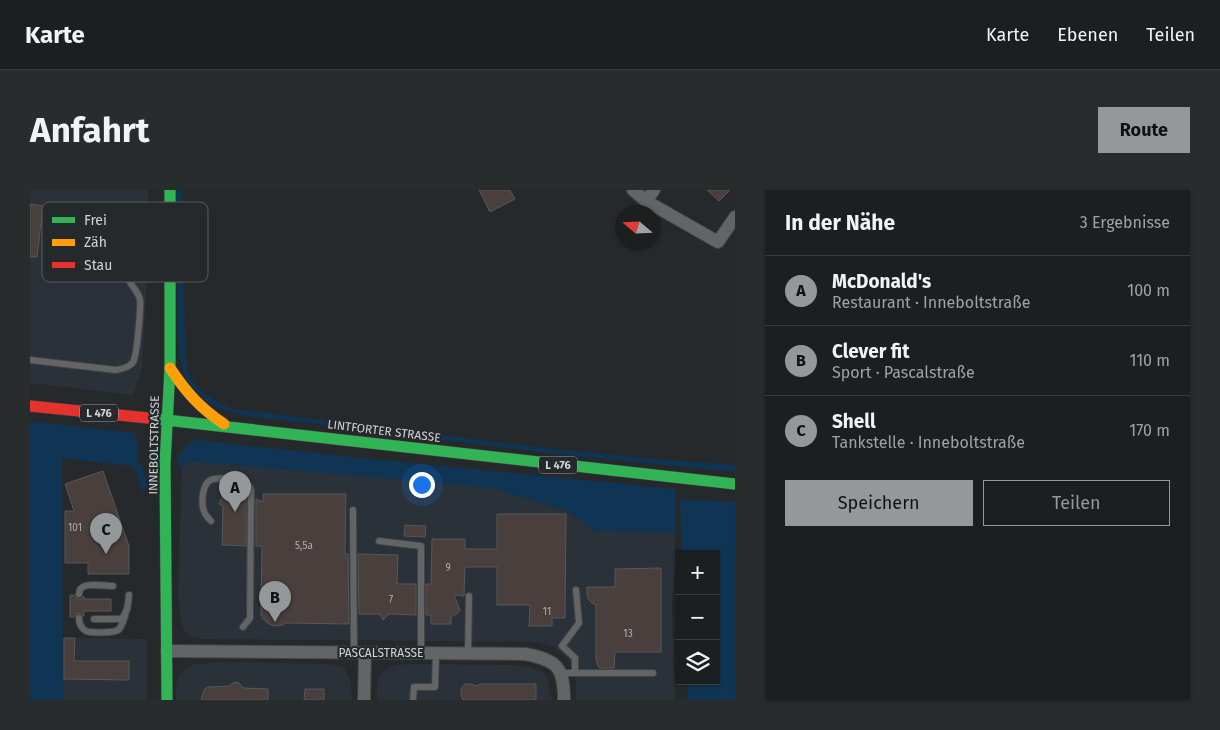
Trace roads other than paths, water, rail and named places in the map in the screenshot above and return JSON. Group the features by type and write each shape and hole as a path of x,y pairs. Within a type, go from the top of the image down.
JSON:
{"main road":[{"name":"INNEBOLTSTRASSE","path":"167,700 165,463 170,368 170,282"},
{"path":"170,368 193,400 205,412 227,426"},
{"name":"LINTFORTER STRASSE","path":"30,406 227,426 735,484"}],"street":[{"path":"633,190 646,201 718,242 735,217"},
{"path":"646,201 654,190"},
{"name":"PASCALSTRASSE","path":"167,651 525,654 540,657 554,663 561,673"},
{"path":"360,653 364,700"},
{"path":"561,673 564,684 564,700"}],"lane":[{"path":"30,360 116,370 133,362 137,351 140,299 130,282"},
{"path":"211,521 205,513 202,503 203,491 209,481 214,479 241,480 249,485 251,490 250,618 243,627"},
{"path":"353,510 360,653"},
{"path":"380,541 420,546 420,653"},
{"path":"79,594 82,587 113,586"},
{"path":"575,673 575,658 562,646 579,624 576,590"},
{"path":"78,618 81,626 88,632 115,632 123,623 129,595"},
{"path":"468,654 469,596"},
{"path":"94,619 122,619 125,616"},
{"path":"413,700 414,687 435,687 436,653"},
{"path":"561,673 652,673"}],"place":[{"name":"McDonald's","path":"235,512"},
{"name":"Shell","path":"106,554"},
{"name":"Clever fit","path":"275,622"}]}
